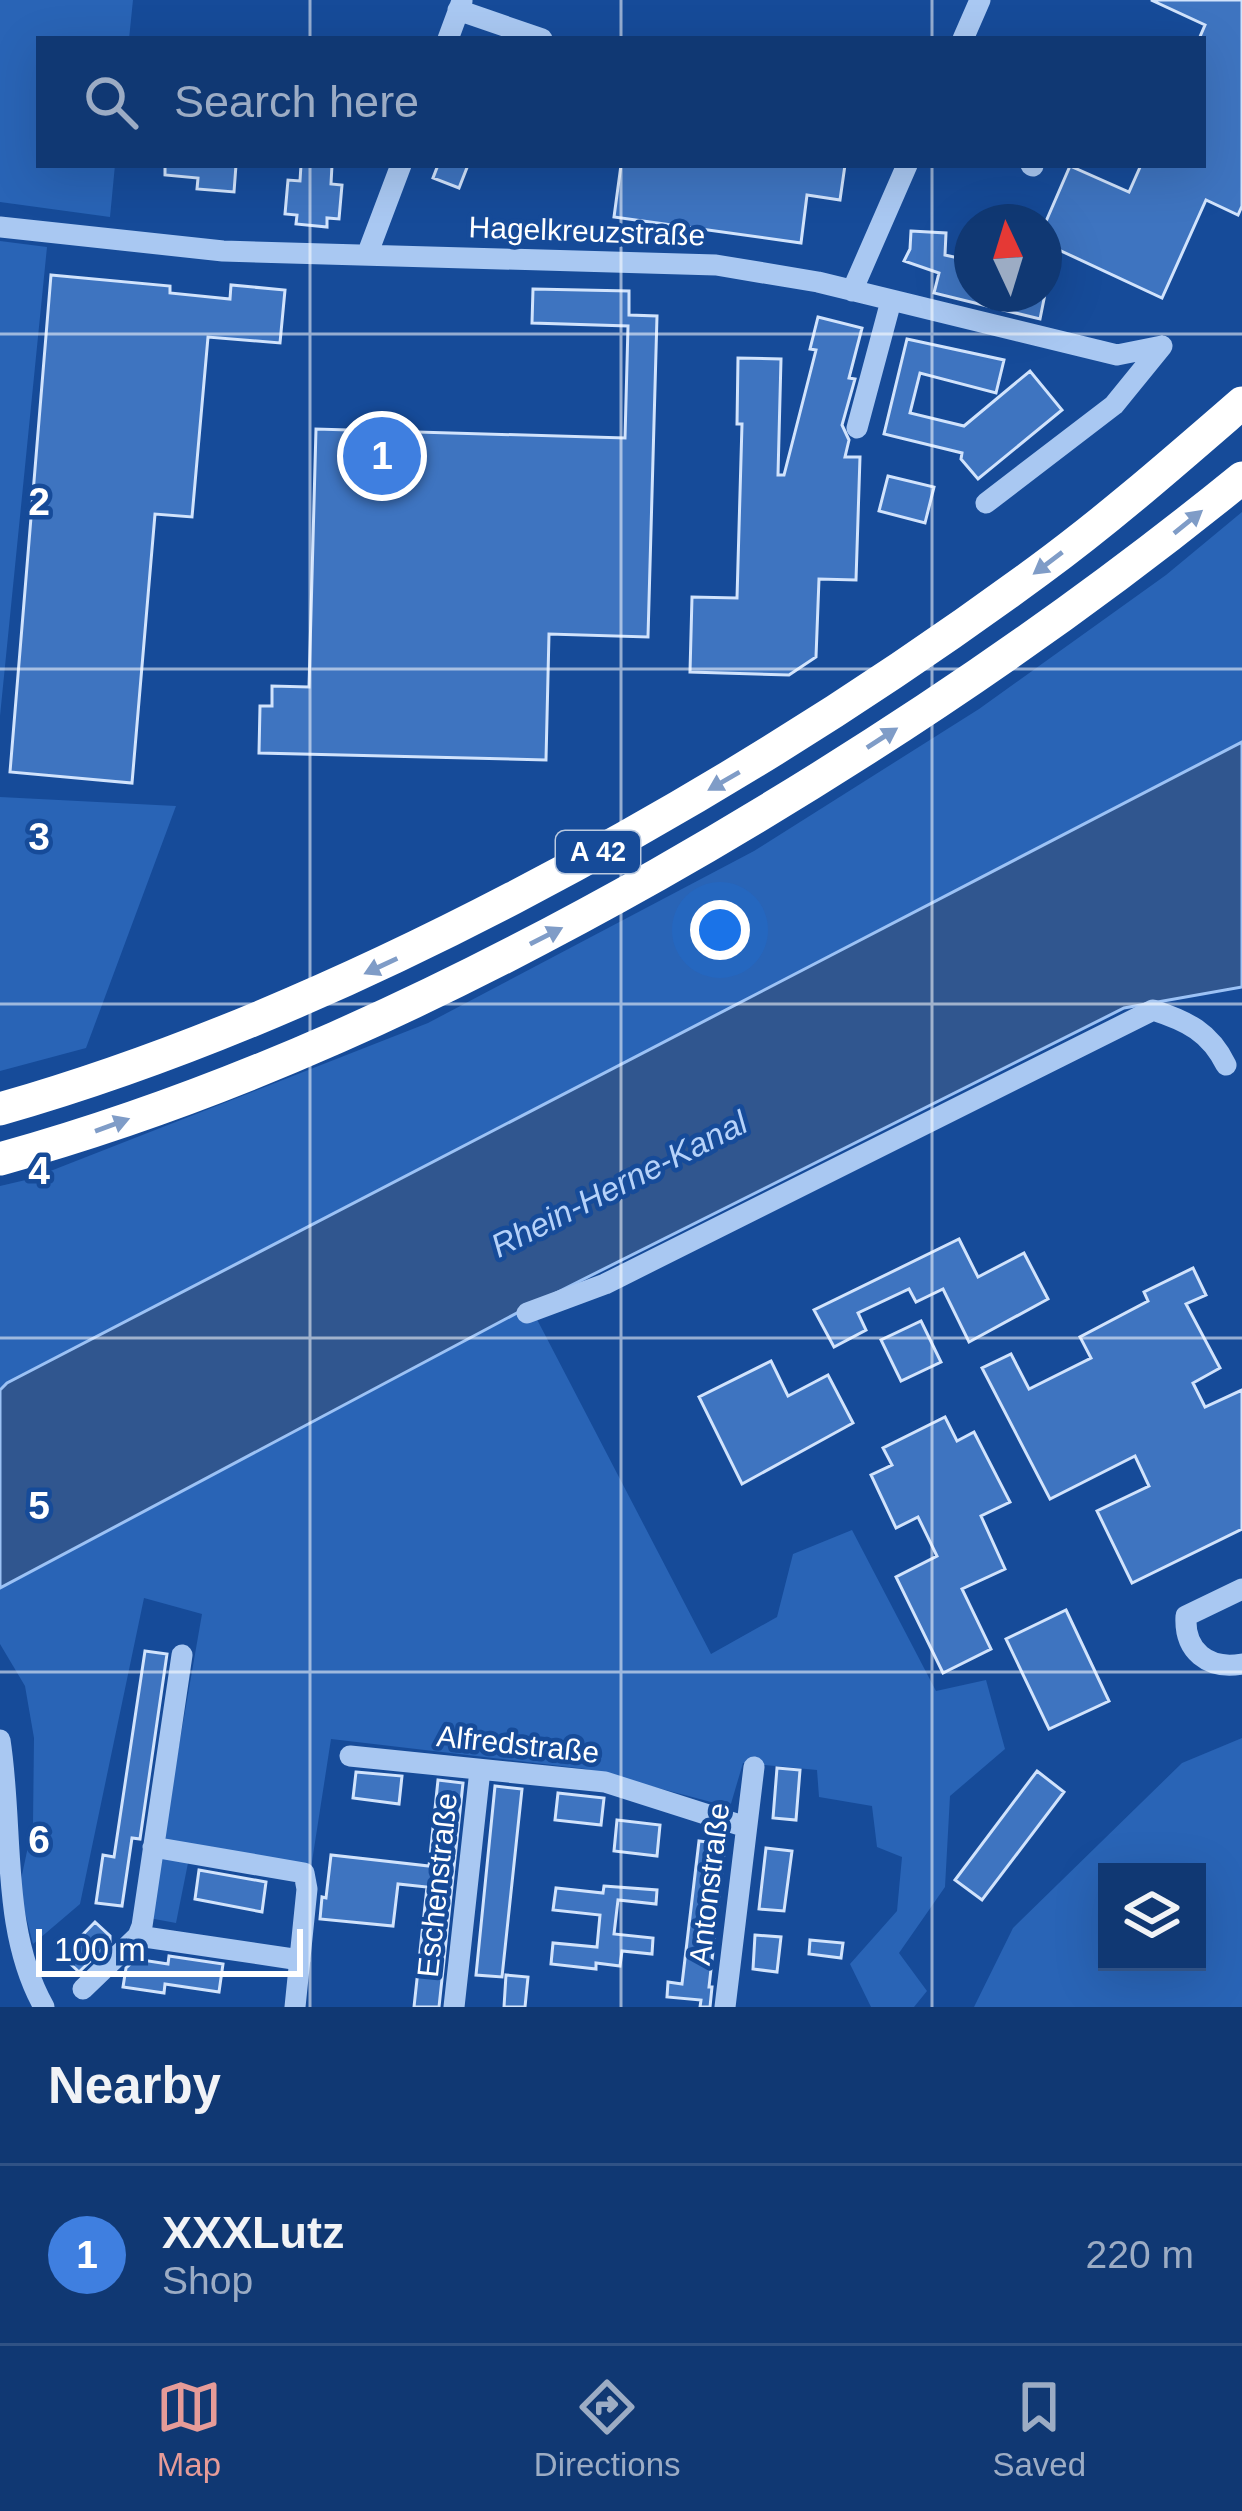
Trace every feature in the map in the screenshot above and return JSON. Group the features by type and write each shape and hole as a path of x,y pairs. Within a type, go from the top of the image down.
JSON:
{"highway":[{"name":"A 42","path":"0,1109 238,1029 390,962 667,814 779,748 1040,570 1242,403"},
{"name":"A 42","path":"0,1160 73,1139 254,1073 410,1005 577,920 818,780 992,666 1130,569 1242,478"}],"street":[{"path":"964,36 980,0"},
{"path":"449,36 460,5 535,36"},
{"path":"367,255 399,168"},
{"path":"852,291 906,168"},
{"name":"Hagelkreuzstraße","path":"0,227 135,244 694,263 751,269 1117,355 1162,346 1114,405 986,502"},
{"path":"857,428 892,301"},
{"path":"527,1313 605,1284 1153,1010 1186,1021 1215,1042 1226,1065"},
{"path":"1242,1589 1186,1616 1185,1633 1192,1651 1219,1666 1242,1664"},
{"path":"83,1989 138,1936 182,1655"},
{"path":"0,1741 4,1908 12,1946 39,2006"},
{"name":"Alfredstraße","path":"350,1756 605,1782 746,1827"},
{"name":"Antonstraße","path":"725,2007 754,1768"},
{"name":"Eschenstraße","path":"454,2007 480,1770"},
{"path":"153,1847 301,1870 307,1889 295,2007"},
{"path":"138,1936 300,1960"}],"shaded area":[{"path":"0,0 133,0 129,36 36,36 36,168 115,168 110,217 0,202"},
{"path":"0,241 47,247 0,716"},
{"path":"1242,512 1242,742 0,1390 0,1186 30,1179 428,1023 754,851 979,709 1166,575"},
{"path":"0,797 176,806 86,1048 0,1071"},
{"path":"530,1306 711,1654 777,1617 793,1554 852,1530 936,1691 986,1680 1005,1749 950,1796 945,1887 899,1953 927,1991 914,2007 871,2007 850,1964 897,1911 902,1857 877,1847 872,1806 819,1797 817,1770 743,1763 730,1807 586,1769 331,1739 311,1868 190,1853 176,1923 149,1918 202,1614 144,1598 80,1904 33,1944 19,1889 33,1823 34,1738 25,1686 0,1644 0,1588"},
{"path":"1242,1738 1242,2007 974,2007 1013,1928 1182,1763"}],"water":[{"name":"Rhein-Herne-Kanal","path":"1242,742 1242,987 1124,1008 530,1306 0,1588 0,1390 7,1383"}],"building":[{"path":"1151,0 1242,0 1242,206 1238,215 1206,200 1162,298 1062,251 1062,204 1054,204 1069,168 1129,192 1140,168 1206,168 1206,36 1200,36 1205,25"},
{"path":"165,168 236,168 234,192 197,189 198,178 165,175"},
{"path":"301,168 332,168 331,184 342,185 339,219 327,218 327,227 296,224 297,215 285,214 288,180 300,181"},
{"path":"437,168 467,168 459,188 433,178"},
{"path":"621,168 845,168 840,200 807,195 801,243 614,217"},
{"path":"911,231 946,233 945,255 954,257 954,298 934,293 939,273 904,261"},
{"path":"51,275 170,286 170,293 230,299 231,285 285,290 280,343 208,337 192,517 155,514 132,783 10,772"},
{"path":"533,289 629,291 629,315 657,316 648,637 549,634 546,760 259,753 260,706 272,706 272,686 309,687 316,429 625,438 628,326 532,323"},
{"path":"1011,312 1041,312 1040,319"},
{"path":"818,317 862,328 842,425 849,440 845,457 860,457 856,580 819,579 816,657 789,675 690,672 692,597 737,598 742,424 737,424 738,358 781,359 778,475 784,475 816,350 810,349"},
{"path":"907,339 1004,360 996,393 920,373 910,413 964,426 1030,371 1062,410 978,479 961,459 962,453 884,434"},
{"path":"888,476 934,487 925,523 879,511"},
{"path":"959,1239 978,1277 1024,1253 1048,1299 969,1342 943,1289 916,1302 909,1289 858,1313 866,1330 834,1347 814,1310"},
{"path":"1193,1268 1206,1295 1186,1304 1220,1368 1193,1383 1205,1407 1242,1390 1242,1529 1132,1583 1097,1511 1149,1486 1135,1456 1050,1499 982,1368 1011,1354 1029,1389 1091,1358 1080,1337 1148,1301 1144,1292"},
{"path":"921,1321 941,1362 901,1381 881,1340"},
{"path":"771,1361 788,1396 828,1375 853,1423 742,1484 699,1397"},
{"path":"945,1417 957,1441 974,1432 1010,1502 981,1516 1005,1569 962,1589 991,1649 943,1673 896,1577 937,1556 918,1517 896,1528 871,1475 892,1465 883,1448"},
{"path":"1066,1610 1109,1701 1049,1729 1006,1639"},
{"path":"145,1651 167,1654 140,1839 132,1838 122,1906 96,1903 103,1855 114,1857"},
{"path":"777,1768 800,1770 796,1820 773,1818"},
{"path":"1037,1771 1064,1792 982,1900 955,1880"},
{"path":"356,1772 402,1776 399,1804 353,1798"},
{"path":"438,1780 463,1783 439,2007 414,2007 427,1887 398,1884 393,1926 320,1919 322,1897 326,1898 331,1855 429,1866"},
{"path":"495,1786 522,1789 502,1977 476,1975"},
{"path":"558,1793 604,1798 601,1825 555,1820"},
{"path":"617,1820 660,1825 657,1856 614,1851"},
{"path":"699,1841 725,1844 710,2007 700,2007 701,2000 667,1997 668,1982 682,1984"},
{"path":"766,1848 792,1851 784,1911 759,1909"},
{"path":"199,1870 266,1882 262,1912 195,1899"},
{"path":"604,1886 657,1890 656,1904 618,1900 614,1934 653,1938 652,1954 622,1951 620,1966 596,1963 596,1969 551,1964 553,1943 597,1947 600,1915 553,1910 556,1888 603,1893"},
{"path":"95,1922 110,1942 79,1972 62,1956"},
{"path":"755,1935 781,1937 777,1972 753,1969"},
{"path":"810,1940 843,1943 841,1958 809,1954"},
{"path":"169,1956 223,1964 219,1992 165,1984 164,1993 123,1987 126,1968 136,1959 168,1964"},
{"path":"506,1975 528,1977 525,2007 504,2007"}],"place":[{"name":"XXXLutz","path":"382,456"}]}
